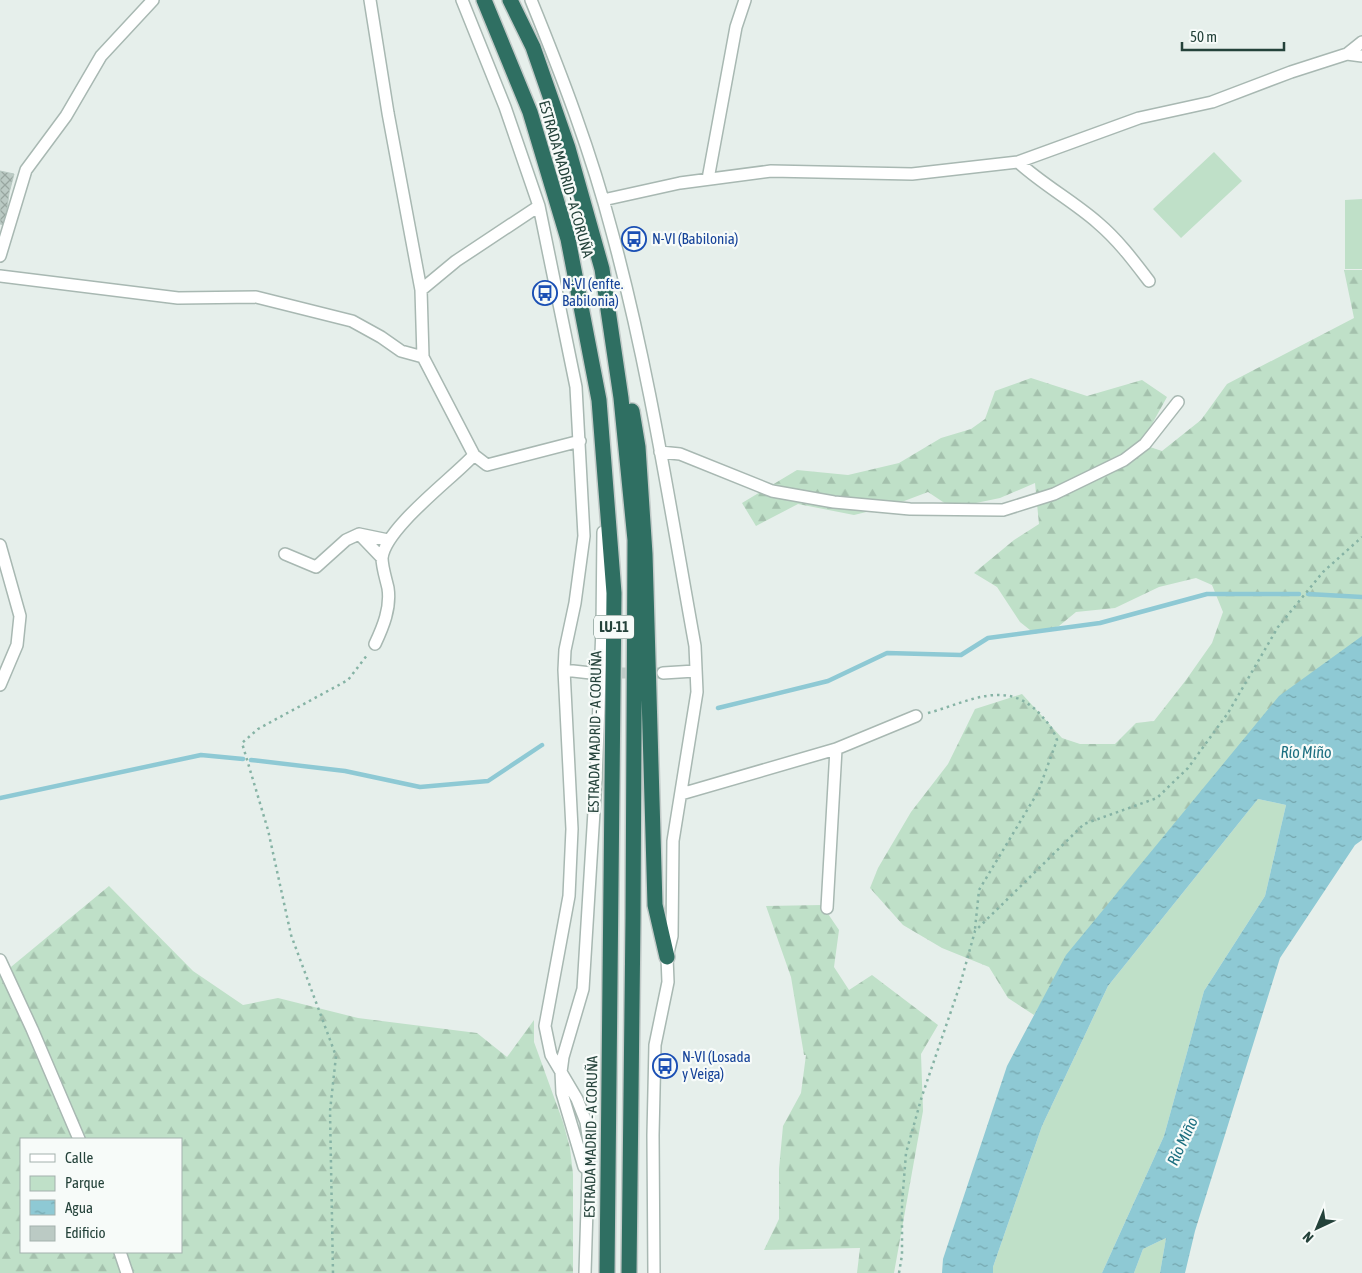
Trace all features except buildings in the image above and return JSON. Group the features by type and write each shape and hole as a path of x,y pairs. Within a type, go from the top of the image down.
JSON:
{"highway":[{"name":"ESTRADA MADRID - A CORUÑA","path":"484,0 530,112 568,239 599,400 614,593 607,1273"},
{"name":"ESTRADA MADRID - A CORUÑA","path":"510,0 533,47 568,148 602,269 621,398 635,540 634,918 629,1273"},
{"path":"608,306 626,374 638,447 645,554 655,905 666,957"}],"street":[{"path":"0,256 26,170 66,116 101,56 153,0"},
{"path":"370,0 421,290 423,357 474,455 486,465 580,441"},
{"path":"462,0 505,107 539,206 576,387 584,536 576,603 565,650 564,670 572,829 569,896 545,1026 551,1055 577,1099 586,1122 589,1143 586,1173 585,1273"},
{"path":"531,0 570,97 603,200 636,332 695,646 697,692 673,841 672,936 666,957 668,982 655,1045 652,1135 654,1273"},
{"path":"708,179 736,27 745,0"},
{"path":"603,200 680,183 771,171 912,174 1018,162 1113,126 1139,118 1212,102 1291,72 1347,54 1362,42"},
{"path":"1347,54 1362,56"},
{"path":"1018,162 1097,222 1126,251 1149,281"},
{"path":"421,290 456,261 539,206"},
{"path":"0,276 178,298 256,297 352,321 382,336 401,351 423,357"},
{"path":"660,452 680,454 772,491 834,502 910,509 1003,510 1054,494 1124,460 1145,444 1178,402"},
{"path":"375,644 386,622 388,591 382,558 388,540 430,495 474,455"},
{"path":"561,1072 563,1057 583,989 590,897 602,628 604,457"},
{"path":"285,554 316,567 346,540 359,534 388,540"},
{"path":"359,534 382,558"},
{"path":"0,544 20,616 17,645 0,685"},
{"path":"564,670 591,673"},
{"path":"663,673 695,671"},
{"path":"681,794 836,749 916,716"},
{"path":"827,908 836,749"},
{"path":"0,960 79,1138"},
{"path":"120,1253 127,1273"}],"path":[{"path":"975,931 1084,824 1157,798 1188,768 1228,713 1278,627 1323,572 1362,537"},
{"path":"332,1273 330,1111 336,1056 291,935 268,830 242,743 258,729 348,680 375,644"},
{"path":"899,1273 902,1256 902,1204 906,1153 922,1096 960,985 975,931 979,890 1038,792 1058,740 1053,728 1032,706 1009,694 982,696 916,716"}],"green space":[{"path":"1214,152 1242,181 1181,238 1153,209"},
{"path":"1362,199 1362,269 1345,269 1345,200"},
{"path":"1344,270 1362,270 1362,644 1044,998 1034,1015 1008,998 989,967 942,948 903,925 870,888 878,868 911,812 948,764 975,709 1022,694 1062,738 1080,744 1115,744 1136,723 1154,721 1212,643 1223,612 1212,585 1196,578 1159,587 1115,608 1076,612 1059,626 1035,634 1020,622 997,587 974,573 1014,540 1039,524 1035,483 1000,498 952,508 928,492 891,506 854,515 798,504 756,526 742,503 797,470 848,475 899,463 941,438 971,429 985,419 995,391 1031,378 1087,396 1142,380 1167,397 1141,444 1162,451 1201,420 1227,384 1354,318"},
{"path":"1258,799 1286,805 1265,896 1204,991 1164,1136 1102,1273 993,1273 993,1267 1042,1126 1108,986"},
{"path":"109,886 193,971 243,1005 278,998 358,1018 477,1033 507,1057 534,1020 534,1042 563,1122 570,1148 573,1174 573,1273 0,1273 0,976"},
{"path":"822,905 839,930 834,967 849,990 872,975 938,1025 921,1054 923,1111 894,1273 857,1273 860,1248 764,1250 779,1219 779,1169 783,1126 801,1093 806,1055 804,1055 791,977 766,906"},
{"path":"1166,1238 1160,1273 1134,1273 1143,1249"}],"water":[{"name":"Río Miño","path":"1362,636 1362,840 1355,845 1280,958 1195,1231 1185,1273 1160,1273 1166,1238 1143,1249 1134,1273 1102,1273 1164,1136 1204,991 1265,896 1286,805 1258,799 1108,986 1042,1126 993,1267 993,1273 942,1273 943,1259 1007,1066 1066,955 1279,696"}],"waterway":[{"path":"718,708 828,681 887,653 961,655 988,638 1100,623 1207,594 1299,594"},
{"path":"1308,594 1362,597"},
{"path":"251,760 345,771 420,787 488,781 542,745"},
{"path":"0,798 201,755 243,759"}],"tunnel":[{"path":"605,673 663,673"}],"place":[{"name":"N-VI (Babilonia)","path":"634,239"},
{"name":"N-VI (enfte. Babilonia)","path":"545,293"},
{"name":"N-VI (Losada y Veiga)","path":"665,1066"}]}
